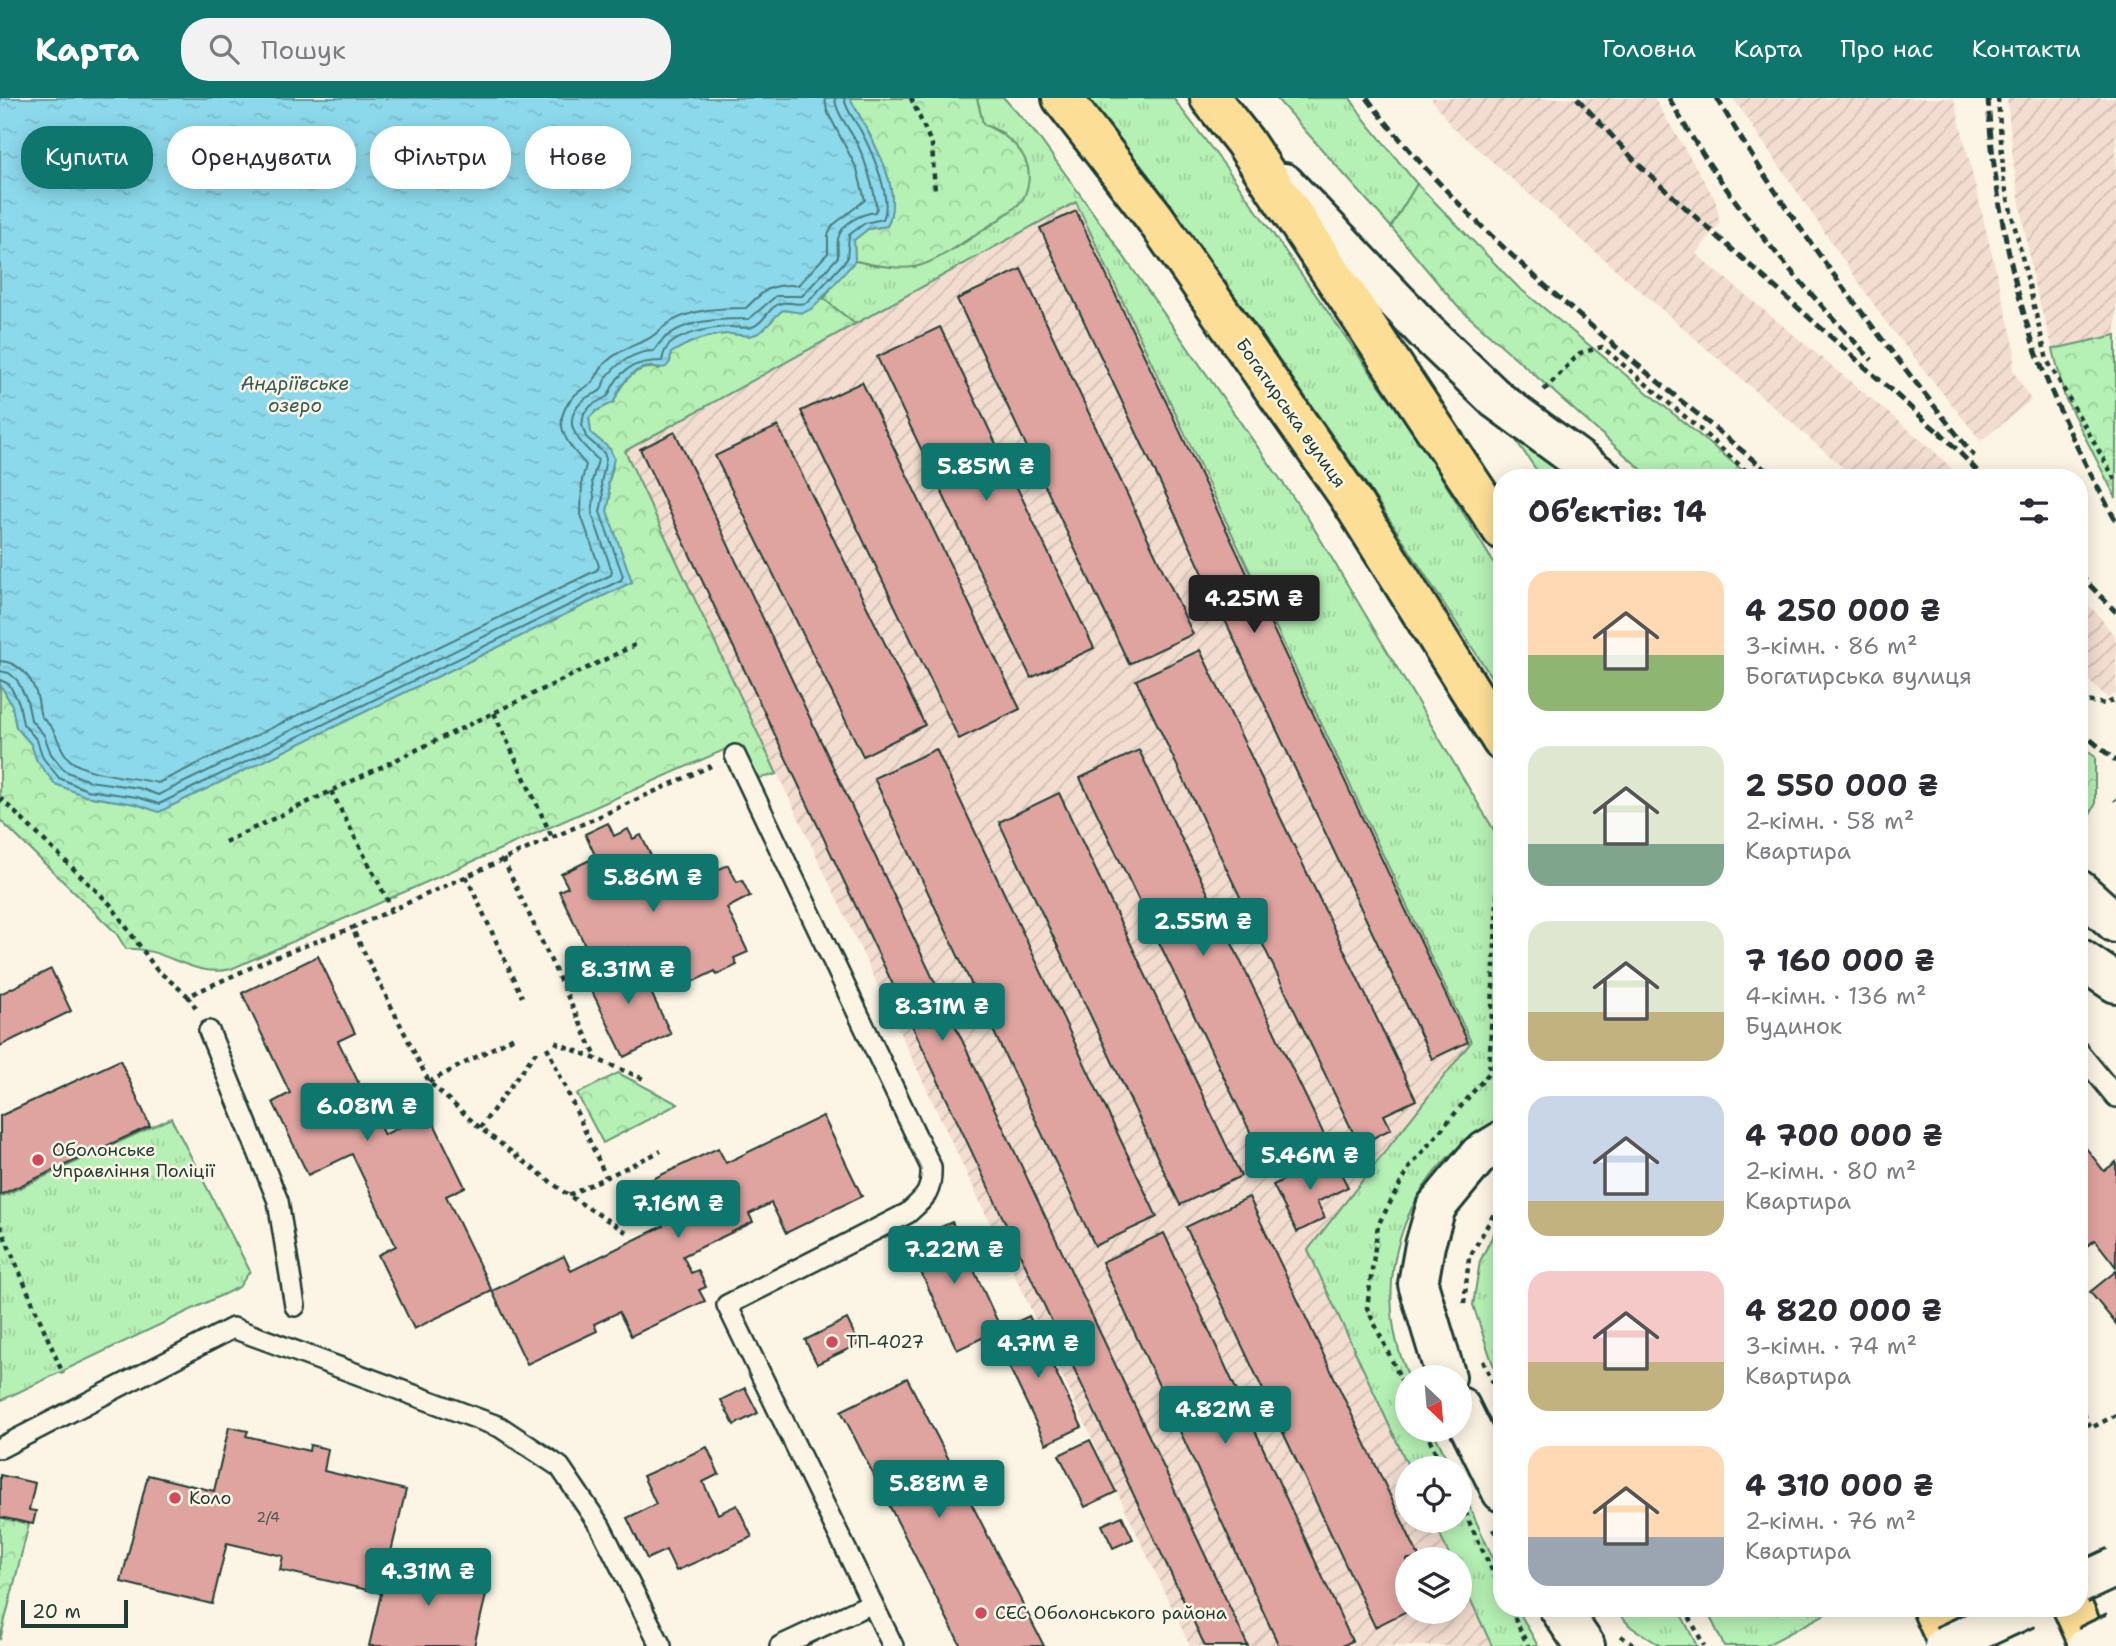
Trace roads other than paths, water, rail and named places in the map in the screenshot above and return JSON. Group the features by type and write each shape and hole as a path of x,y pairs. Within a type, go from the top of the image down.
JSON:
{"main road":[{"name":"Богатирська вулиця","path":"1062,98 1154,217 1349,497 1493,727"},
{"path":"1210,98 1244,141 1493,516"},
{"path":"1244,141 1427,333 1497,400 1591,469"},
{"path":"2088,898 2116,923"},
{"path":"2088,964 2116,983"},
{"path":"1442,1365 1418,1284 1425,1245 1436,1207 1479,1156 1493,1147"},
{"path":"1472,1431 1493,1474"},
{"path":"2088,1580 2116,1567"},
{"path":"1565,1617 1585,1646"},
{"path":"1936,1617 1947,1646 2007,1617"},
{"path":"2077,1617 2089,1646 2116,1632"}],"lane":[{"path":"735,755 930,1167 932,1185 921,1202 908,1213 727,1305 893,1646"},
{"path":"209,1031 278,1201 295,1306"},
{"path":"2088,1063 2116,1097"},
{"path":"0,1448 233,1328 500,1427 560,1467 600,1526 661,1646"},
{"path":"780,1646 872,1603"}],"water":[{"name":"Андріївське озеро","path":"0,98 850,98 874,143 888,177 892,211 887,226 868,229 854,240 855,261 813,308 803,313 783,310 762,331 753,335 714,335 685,345 671,353 666,367 643,368 631,375 619,390 614,402 596,411 589,418 591,433 610,449 614,458 608,484 610,497 607,511 632,582 159,812 136,804 85,796 55,784 37,761 31,744 16,727 12,705 0,684"}],"railway":[{"path":"1367,98 1458,203 1508,252 1614,345 1764,469"},
{"path":"1577,98 1637,163 1690,212 1945,438"},
{"path":"1669,98 1737,203 1815,299 1872,360"},
{"path":"1717,98 1806,236 1872,326 1974,456"},
{"path":"1988,98 2000,206 2025,316 2056,401 2116,521"},
{"path":"1939,431 1975,469"},
{"path":"2088,583 2116,612"},
{"path":"2088,738 2116,761"}],"place":[{"name":"Оболонське Управління Поліції","path":"38,1160"},
{"name":"ТП-4027","path":"832,1342"},
{"name":"Коло","path":"175,1498"},
{"name":"СЕС Оболонського района","path":"981,1613"}]}
